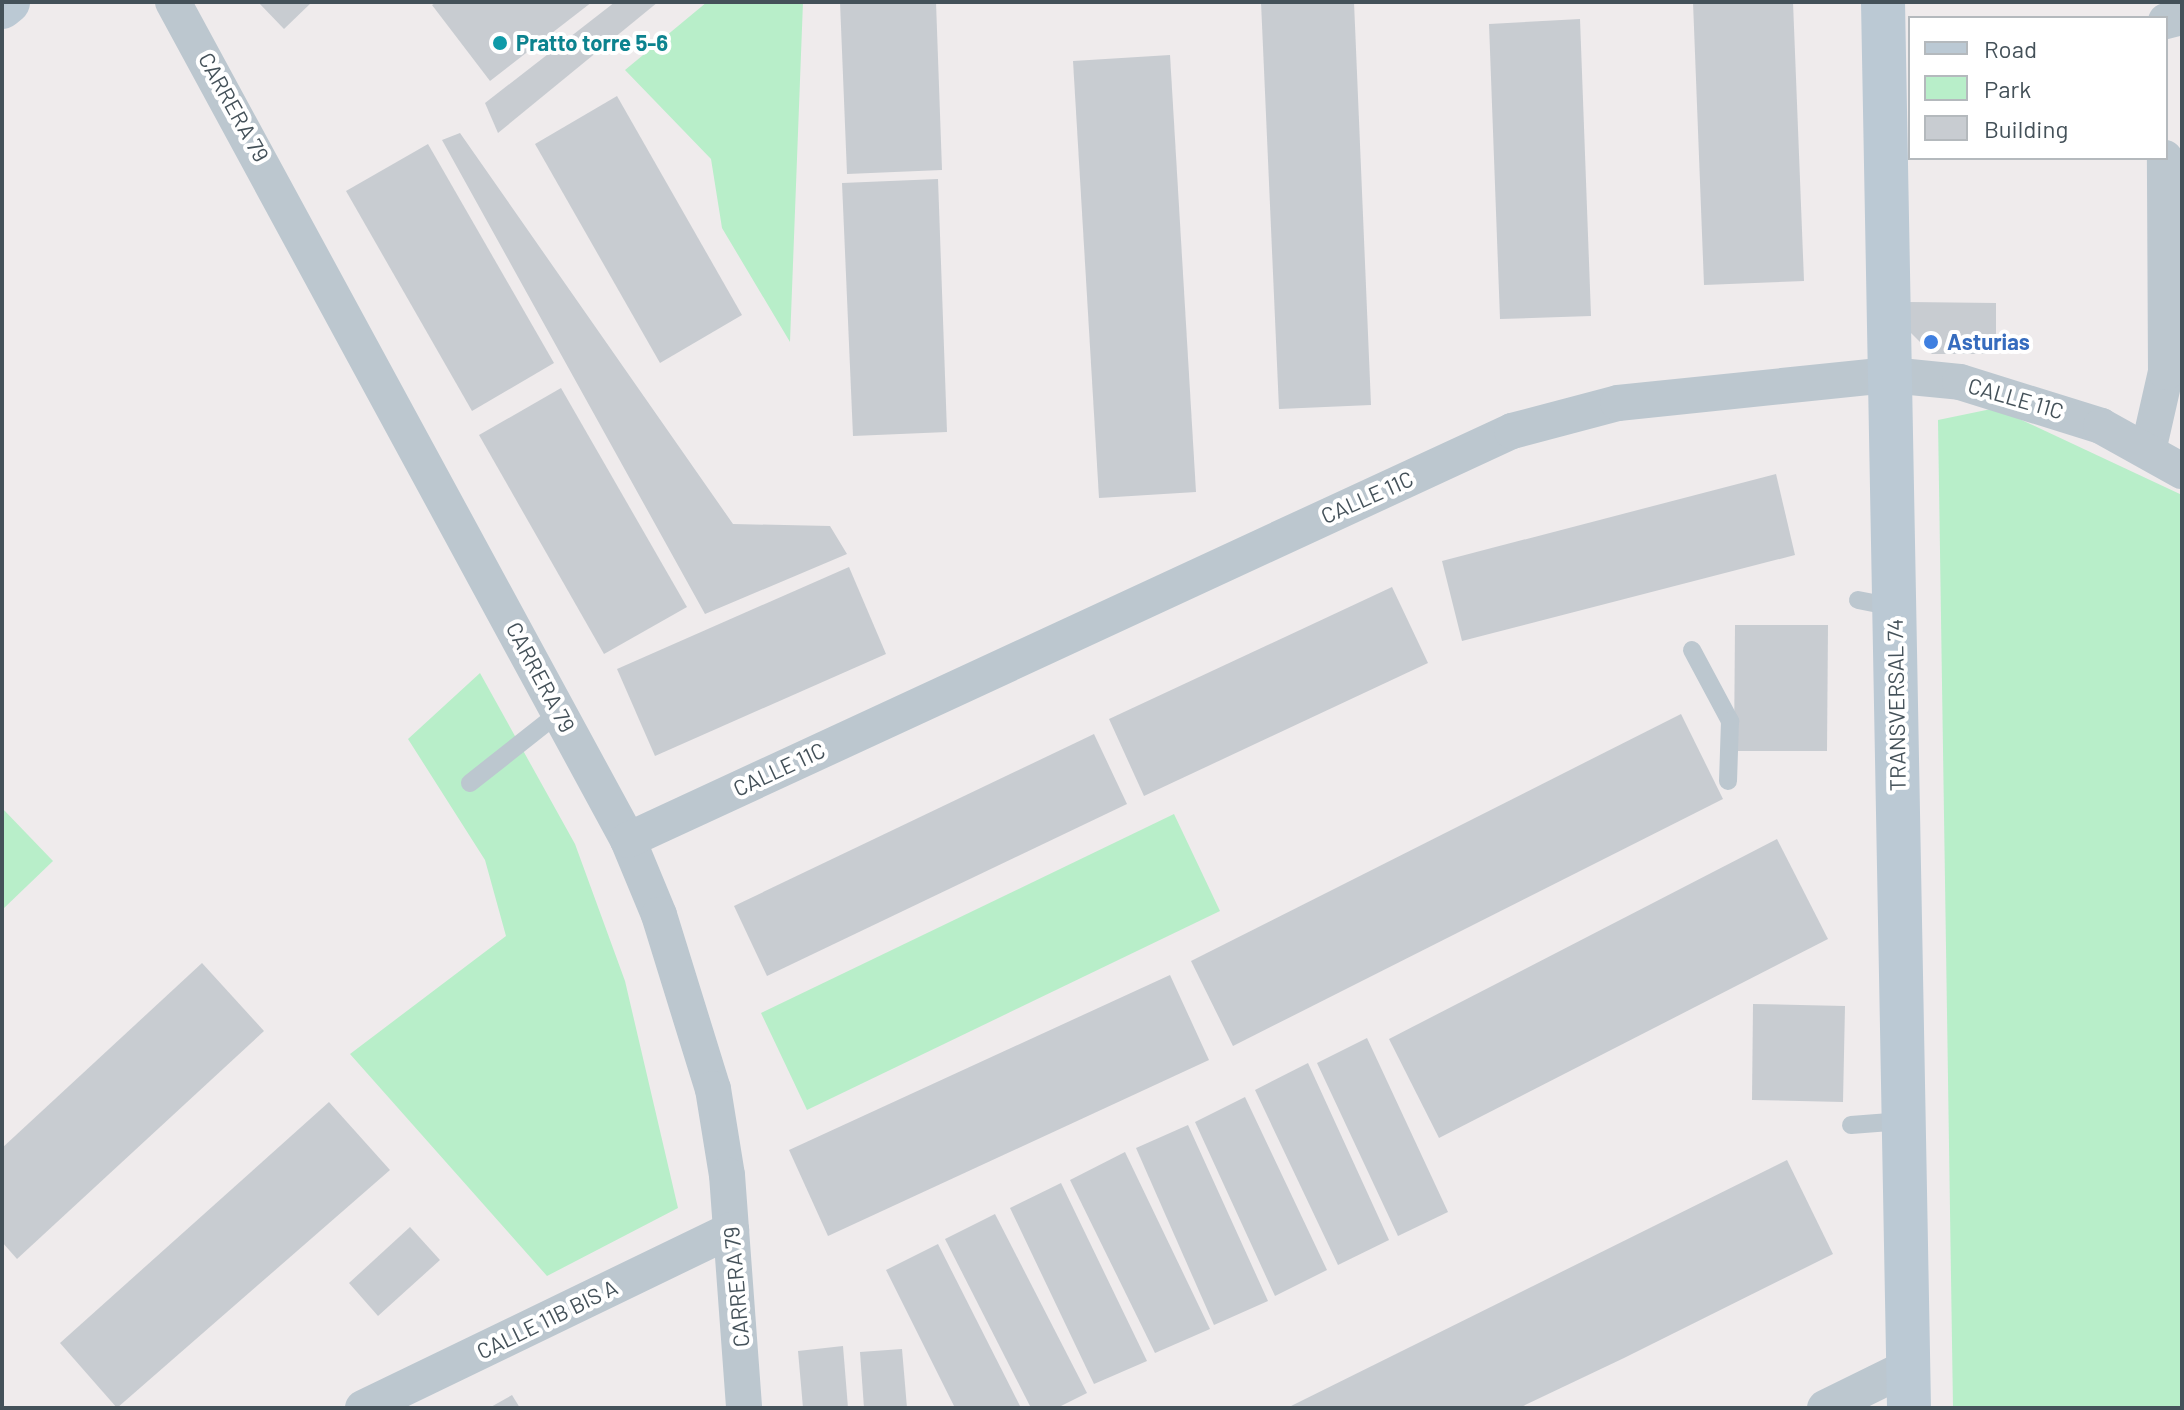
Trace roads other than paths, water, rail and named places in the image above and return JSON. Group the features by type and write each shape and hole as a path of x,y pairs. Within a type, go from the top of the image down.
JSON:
{"street":[{"path":"2,7 8,2"},
{"name":"CARRERA 79","path":"173,2 628,840 695,1022 713,1089 731,1230 744,1408"},
{"name":"TRANSVERSAL 74","path":"1883,2 1890,375 1876,604 1903,1121 1908,1388"},
{"path":"2148,451 2166,372 2175,304 2165,160"},
{"name":"CALLE 11C","path":"628,840 1512,431 1693,391 1890,375 2000,390 2101,426 2182,471"},
{"name":"CALLE 11B BIS A","path":"363,1408 731,1230"},
{"path":"1825,1408 1908,1388"}],"lane":[{"path":"1692,650 1730,721 1728,781"},
{"path":"470,783 560,712"},
{"path":"1851,1125 1903,1121"}],"place":[{"name":"Pratto torre 5-6","path":"500,43"},
{"name":"Asturias","path":"1931,342"}]}
